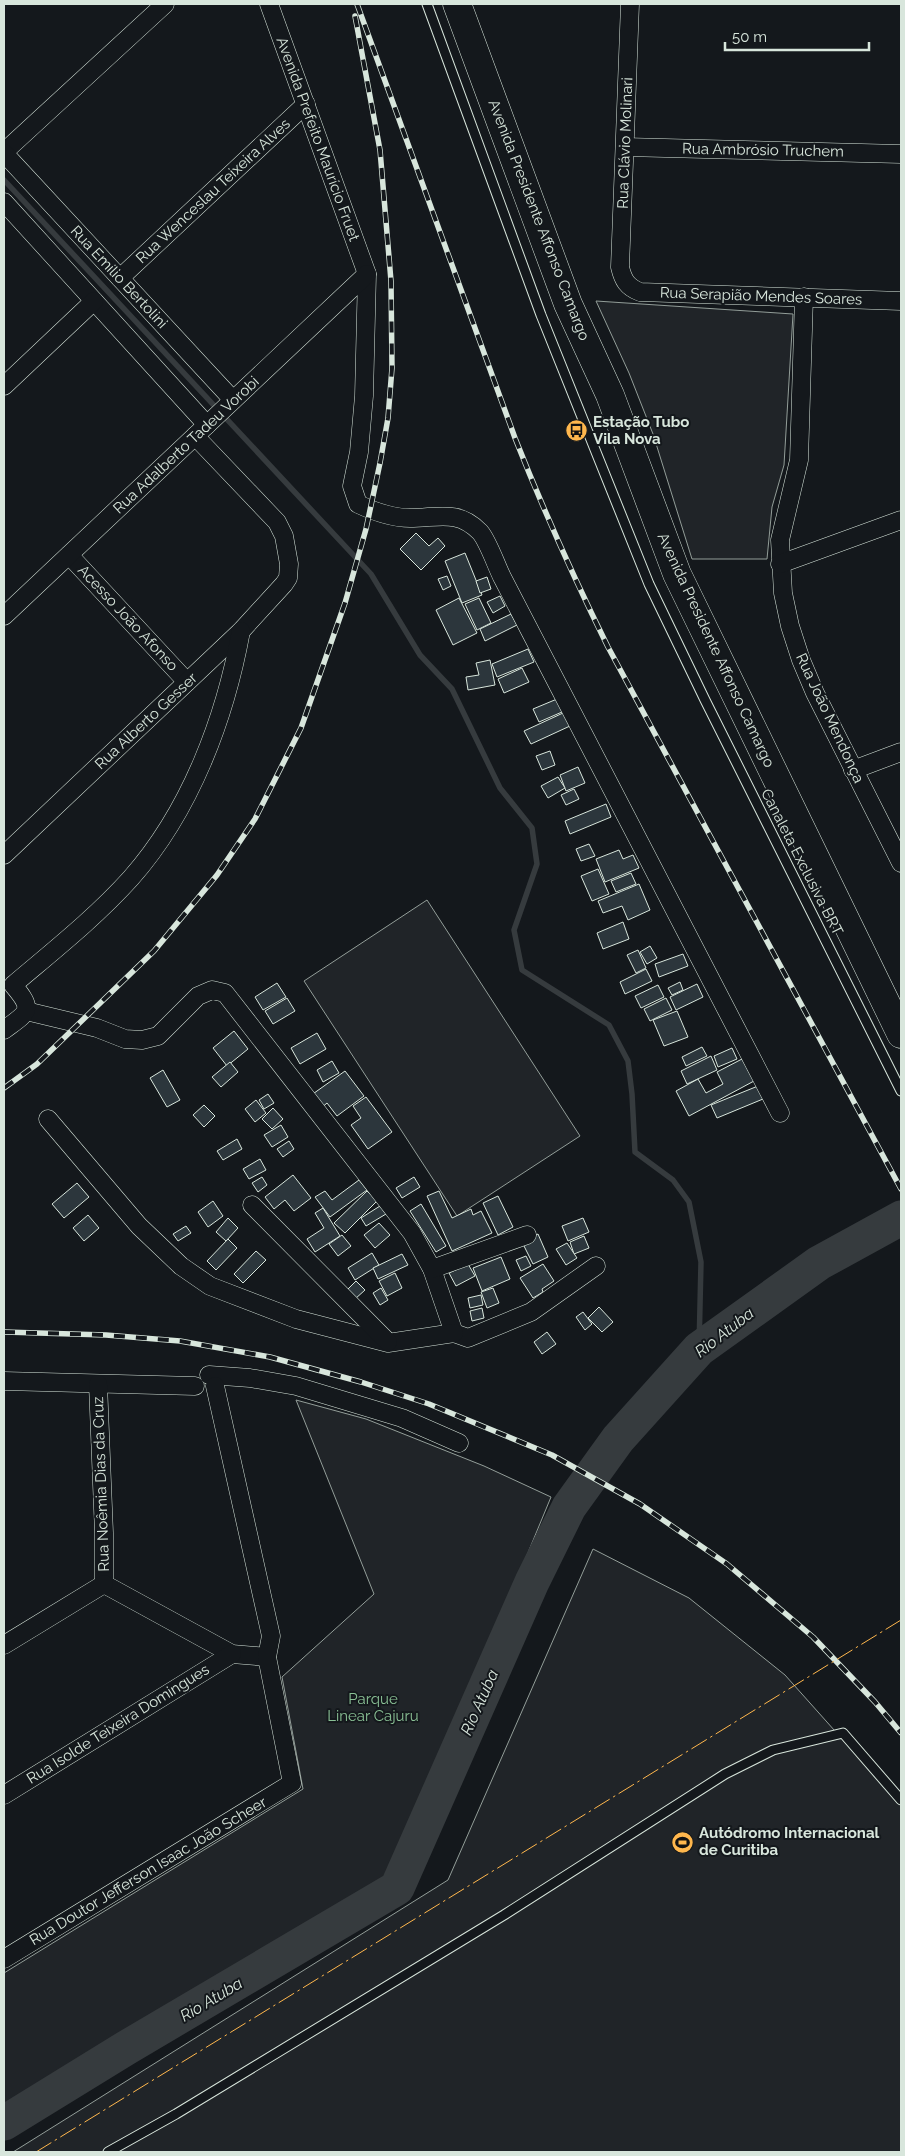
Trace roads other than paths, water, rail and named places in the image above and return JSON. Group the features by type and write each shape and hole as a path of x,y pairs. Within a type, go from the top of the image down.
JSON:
{"main road":[{"name":"Avenida Presidente Affonso Camargo","path":"457,4 568,304 610,395 677,574 901,1034"}],"street":[{"path":"4,153 165,4"},
{"name":"Avenida Prefeito Maurício Fruet","path":"269,4 367,274"},
{"name":"Rua Clávio Molinari","path":"625,282 620,267 630,4"},
{"name":"Rua Wenceslau Teixeira Alves","path":"120,278 306,104"},
{"name":"Rua Ambrósio Truchem","path":"625,147 901,154"},
{"name":"Rua Emílio Bertolini","path":"4,153 233,400"},
{"path":"4,202 94,301 201,431"},
{"path":"367,274 364,396 352,486 358,504 370,510 409,518 434,516 460,517 480,532 506,586 780,1113"},
{"name":"Rua Adalberto Tadeu Vorobi","path":"4,616 367,274"},
{"name":"Rua Serapião Mendes Soares","path":"625,282 631,289 640,292 901,300"},
{"name":"Rua João Mendonça","path":"804,297 799,460 797,476 783,522 780,540 780,564 786,610 801,660 853,770 901,863"},
{"path":"4,386 94,301"},
{"name":"Rua Alberto Gesser","path":"4,855 241,631 288,578 289,564 281,529 201,431"},
{"path":"780,564 901,520"},
{"name":"Acesso João Afonso","path":"69,555 187,682"},
{"path":"4,1030 23,1016 26,1011 26,1000 8,980 105,904 131,877 162,837 190,788 215,728 233,674 241,631"},
{"path":"853,770 901,752"},
{"path":"26,1011 97,1028 125,1039 142,1040 158,1036 198,996 212,990 226,993 412,1233 432,1269 454,1332"},
{"path":"48,1120 139,1226 181,1266 210,1286 296,1319 388,1343 454,1332 468,1338 531,1312 596,1266"},
{"path":"252,1205 388,1343"},
{"path":"432,1269 527,1235"},
{"path":"4,1381 195,1386 198,1377 203,1374 212,1380 250,1378 296,1386 402,1418 459,1443"},
{"path":"212,1380 271,1636 267,1657"},
{"name":"Rua Noêmia Dias da Cruz","path":"98,1384 104,1533 104,1584 232,1654 267,1657"},
{"path":"4,1645 104,1584"},
{"name":"Rua Isolde Teixeira Domingues","path":"4,1795 232,1654"},
{"name":"Rua Doutor Jefferson Isaac João Scheer","path":"4,1959 292,1783 267,1657"}],"lane":[{"name":"Canaleta Exclusiva BRT","path":"427,4 541,315 646,575 701,692 901,1091"},
{"path":"108,2152 185,2109 504,1915 725,1774 772,1750 843,1734 901,1800"}],"waterway":[{"path":"4,180 371,574 420,655 452,689 500,788 532,828 537,864 514,930 522,970 609,1025 628,1061 635,1152 673,1180 689,1202 701,1262 699,1349"},
{"name":"Rio Atuba","path":"4,2123 126,2048 397,1888 532,1582 569,1507 618,1439 699,1349 819,1263 901,1218"}],"railway":[{"path":"357,4 515,438 571,569 608,647 901,1189"},
{"path":"4,1088 37,1064 154,951 217,875 255,819 301,728 345,603 366,529 380,463 388,418 392,368 391,281 380,150 355,16"},
{"path":"4,1332 106,1335 180,1341 270,1357 361,1382 429,1404 552,1455 640,1504 727,1564 813,1637 875,1702 901,1733"}],"place":[{"name":"Estação Tubo Vila Nova","path":"577,431"},
{"name":"Autódromo Internacional de Curitiba","path":"683,1842"}],"park label":[{"name":"Parque Linear Cajuru","path":"373,1708"}]}
